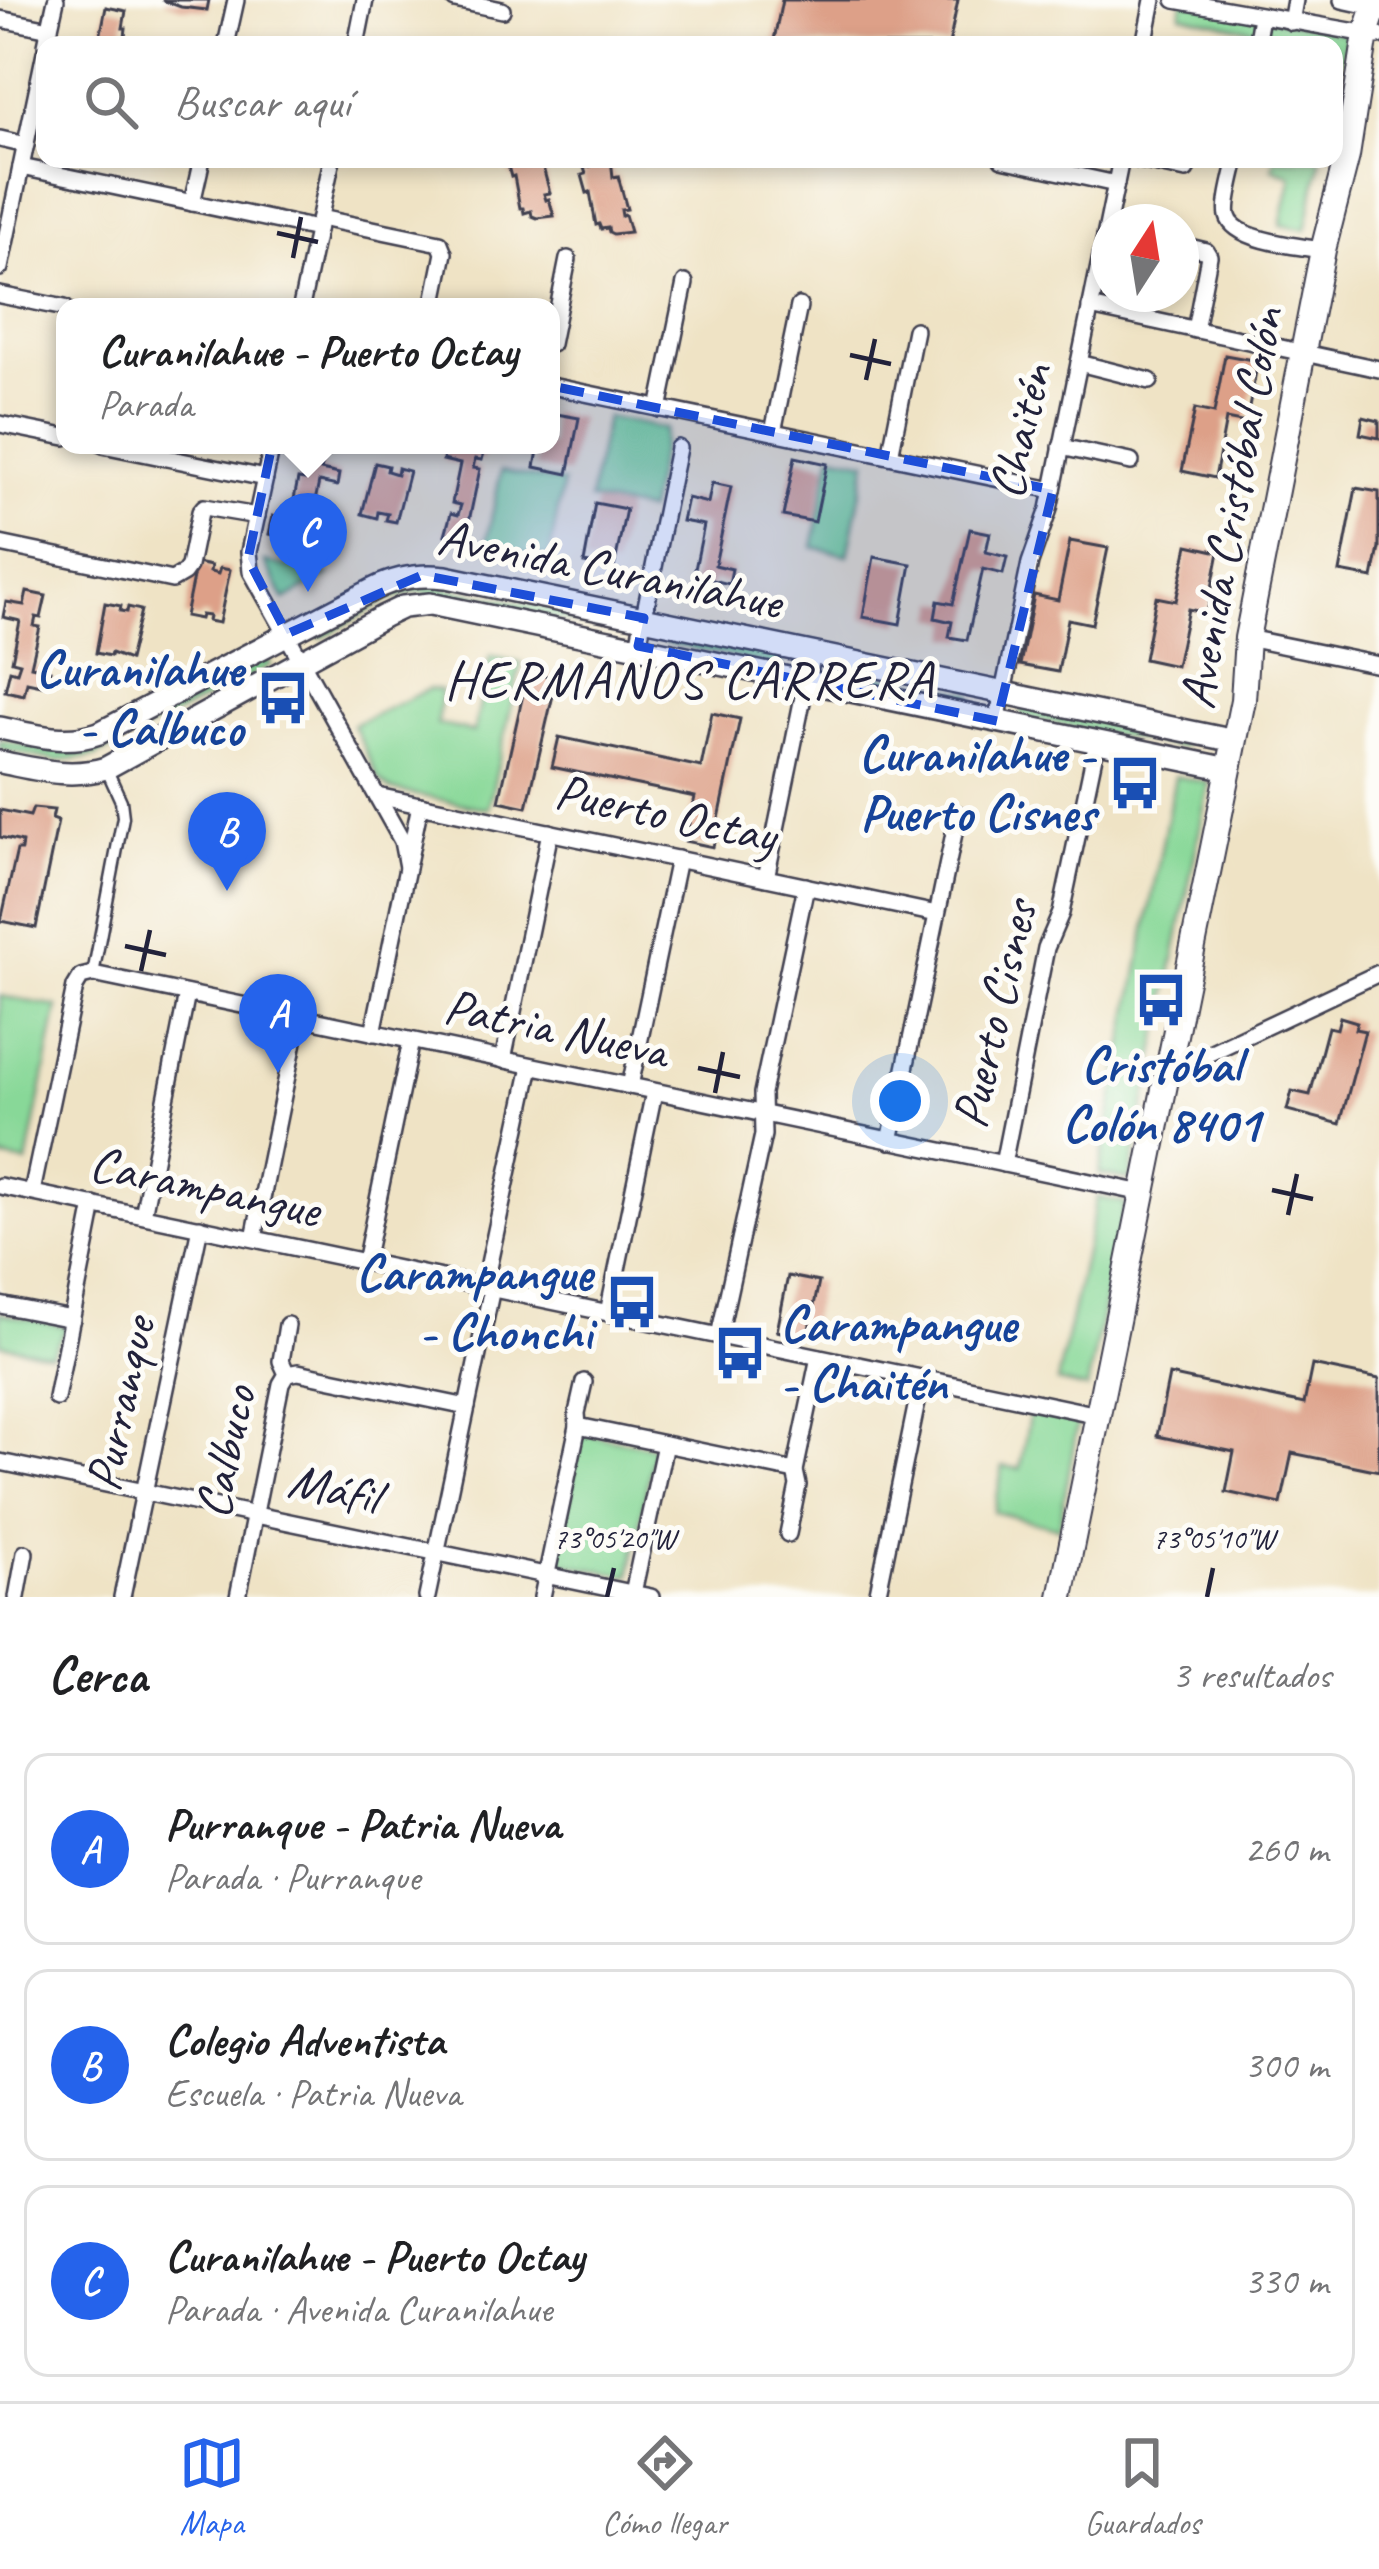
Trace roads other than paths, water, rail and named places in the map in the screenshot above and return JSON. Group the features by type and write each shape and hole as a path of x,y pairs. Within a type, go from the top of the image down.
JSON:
{"main road":[{"name":"Avenida Cristóbal Colón","path":"1061,1597 1243,700 1247,638 1324,250 1377,5"},
{"name":"Avenida Curanilahue","path":"0,728 54,739 88,737 385,583 422,575 1234,741"},
{"name":"Avenida Curanilahue","path":"0,762 62,774 106,768 392,612 421,604 1229,769"}],"street":[{"path":"48,36 56,0"},
{"path":"228,36 236,0"},
{"path":"358,36 365,0"},
{"path":"455,0 502,10"},
{"path":"1146,36 1154,0"},
{"path":"1175,0 1373,35"},
{"path":"1291,22 1295,0"},
{"path":"1342,0 1377,5"},
{"path":"1258,36 1261,17"},
{"path":"0,19 36,37"},
{"path":"0,263 36,96"},
{"path":"0,140 26,145"},
{"path":"21,167 192,203 436,241 443,245 444,253 436,298"},
{"path":"192,203 200,168"},
{"path":"303,298 330,168"},
{"path":"1043,168 1116,184"},
{"name":"Chaitén","path":"1113,204 1119,168"},
{"path":"1177,168 1186,170"},
{"path":"1235,168 1227,214 1235,228 1256,237 1324,250"},
{"path":"1199,249 1209,256 1199,309"},
{"path":"560,300 568,260"},
{"path":"659,409 686,283"},
{"path":"0,295 56,306"},
{"name":"Chaitén","path":"997,721 1030,563 1053,490 1091,303"},
{"path":"773,432 799,306"},
{"path":"1090,307 1379,369"},
{"path":"1195,330 1198,312"},
{"path":"890,456 915,330"},
{"path":"1079,363 1150,381"},
{"path":"560,388 1053,490"},
{"path":"0,424 56,435"},
{"path":"1061,447 1131,462"},
{"path":"638,646 678,448"},
{"path":"147,454 265,478"},
{"path":"270,454 249,565 405,847 407,867"},
{"path":"0,544 172,580 189,566 204,507 257,516"},
{"path":"1247,638 1379,665"},
{"path":"766,878 812,653"},
{"name":"Puerto Cisnes","path":"1003,1164 1046,948 1061,913 1097,742"},
{"path":"32,1192 75,987 81,977 93,974 123,818 106,768"},
{"name":"Puerto Octay","path":"377,796 937,914"},
{"path":"373,1033 420,805"},
{"path":"890,1141 958,814"},
{"path":"503,1060 550,832"},
{"path":"630,1087 678,859"},
{"path":"719,1336 763,1135 762,1093 806,886"},
{"path":"1167,1073 1379,973"},
{"name":"Patria Nueva","path":"93,974 1143,1193"},
{"path":"143,1215 188,994"},
{"path":"254,1238 299,1018"},
{"path":"364,1262 411,1041"},
{"path":"428,1597 531,1066"},
{"path":"608,1313 655,1092"},
{"name":"Carampangue","path":"0,1186 1098,1415"},
{"path":"56,1398 94,1205"},
{"name":"Purranque","path":"122,1597 200,1227"},
{"path":"0,1305 72,1319"},
{"name":"Calbuco","path":"238,1597 281,1384 287,1374 281,1361 287,1325"},
{"path":"788,1534 798,1485 795,1471 820,1357"},
{"path":"287,1374 298,1372 467,1407"},
{"path":"877,1597 922,1378"},
{"path":"542,1597 584,1382"},
{"path":"578,1426 795,1471"},
{"path":"633,1593 665,1444"},
{"name":"Máfil","path":"0,1462 651,1597"},
{"path":"17,1597 26,1553"}],"place":[{"name":"Curanilahue - Puerto Octay","path":"308,592"},
{"name":"Curanilahue - Calbuco","path":"283,698"},
{"name":"Curanilahue - Puerto Cisnes","path":"1135,783"},
{"name":"Colegio Adventista","path":"227,891"},
{"name":"Cristóbal Colón 8401","path":"1161,1000"},
{"name":"Purranque - Patria Nueva","path":"278,1073"},
{"name":"Carampangue - Chonchi","path":"632,1302"},
{"name":"Carampangue - Chaitén","path":"740,1353"}],"district":[{"name":"HERMANOS CARRERA","path":"690,679"}]}
